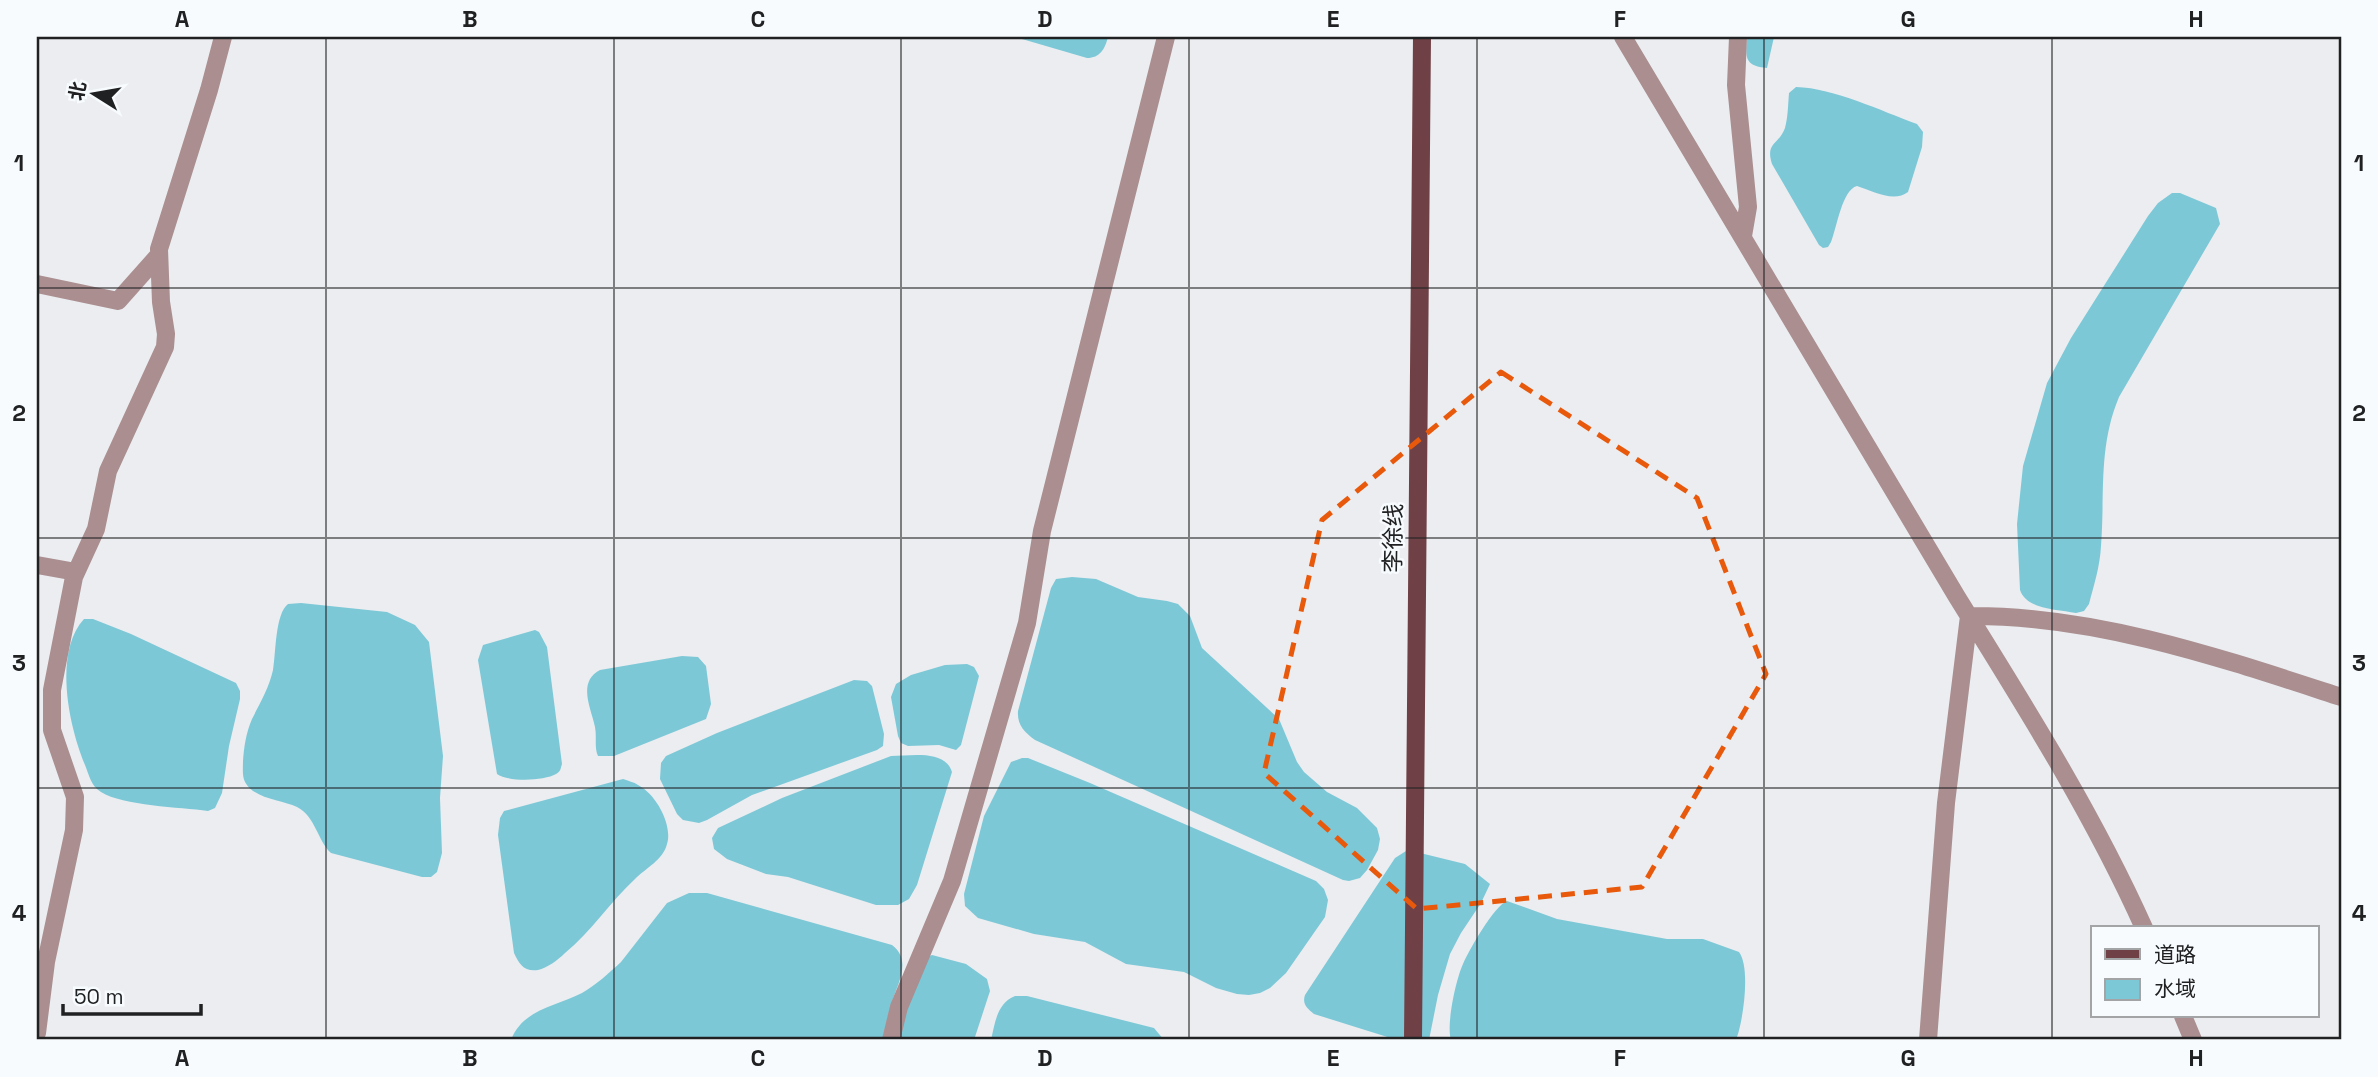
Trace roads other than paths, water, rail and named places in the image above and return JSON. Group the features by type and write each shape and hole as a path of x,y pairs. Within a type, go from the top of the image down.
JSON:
{"main road":[{"name":"李徐线","path":"1413,1040 1422,37"}],"street":[{"path":"37,1033 46,962 77,810 52,730 52,690 76,572 96,530 108,471 165,347 158,256 223,37"},
{"path":"891,1040 903,996 952,881 1027,623 1042,531 1166,37"},
{"path":"1623,37 2058,762 2143,926"},
{"path":"1738,37 1735,85 1748,207 1743,236"},
{"path":"37,284 118,301 158,256"},
{"path":"37,565 76,572"},
{"path":"1969,616 2019,617 2122,634 2177,647 2341,697"},
{"path":"1928,1040 1946,803 1969,616"},
{"path":"2184,1018 2193,1040"}],"water":[{"path":"1015,37 1108,37 1101,52 1087,58"},
{"path":"1747,37 1774,37 1767,68 1754,65 1748,59"},
{"path":"1796,87 1826,91 1857,101 1917,124 1923,132 1922,147 1908,192 1890,196 1857,186 1852,189 1847,194 1831,242 1828,247 1823,248 1770,157 1771,147 1785,128 1789,93"},
{"path":"2172,193 2180,193 2216,208 2220,224 2119,397 2112,416 2105,452 2100,553 2089,604 2084,611 2076,613 2036,605 2024,597 2020,590 2017,524 2023,466 2047,383 2071,338 2148,216 2158,203"},
{"path":"1056,579 1096,579 1138,597 1178,604 1190,616 1202,648 1279,719 1304,772 1327,792 1357,808 1377,828 1380,839 1378,850 1360,878 1343,880 1035,740 1025,731 1020,724 1018,711 1051,588"},
{"path":"288,604 387,612 415,625 429,642 443,756 440,798 442,853 437,872 431,877 422,877 331,853 303,811 261,796 245,782 243,756 248,730 271,677 281,616"},
{"path":"84,619 93,619 131,634 236,683 240,699 222,793 215,808 208,811 123,800 101,792 93,783 79,749 67,691 69,651 74,633"},
{"path":"535,630 539,632 547,647 562,764 559,772 543,778 526,780 502,777 497,774 478,660 483,645"},
{"path":"682,656 698,657 706,666 711,704 706,719 614,756 598,756 595,727 587,696 589,681 593,675 600,670"},
{"path":"967,664 974,667 979,676 961,745 956,750 939,745 908,746 901,743 891,697 896,684 911,675 945,665"},
{"path":"854,680 867,681 872,686 884,734 883,746 752,795 699,823 683,820 677,814 660,779 661,763 666,756 717,733"},
{"path":"891,756 935,757 948,765 952,772 917,885 909,899 898,905 876,905 788,877 766,874 727,859 714,849 712,838 718,828 782,798"},
{"path":"1022,758 1090,783 1316,881 1324,889 1328,900 1325,917 1286,973 1270,988 1249,995 1216,988 1184,972 1126,964 1085,942 1034,934 978,918 965,906 964,894 984,816 1011,762"},
{"path":"623,779 645,789 662,811 668,828 665,850 559,958 541,969 526,968 520,964 514,953 498,835 500,818 504,811"},
{"path":"1406,851 1465,864 1490,884 1450,954 1429,1040 1397,1040 1314,1014 1304,1001 1305,995 1395,858"},
{"path":"689,893 707,893 892,945 901,958 902,972 882,1040 511,1040 516,1030 532,1015 582,993 602,979 621,962 667,903"},
{"path":"1507,901 1557,919 1667,939 1703,939 1739,952 1745,970 1745,982 1736,1040 1451,1040 1452,1002 1463,964 1489,919"},
{"path":"932,955 966,964 987,979 990,991 974,1040 897,1040 921,967 927,957"},
{"path":"1015,996 1027,996 1154,1028 1164,1040 991,1040 1004,1003"}]}
